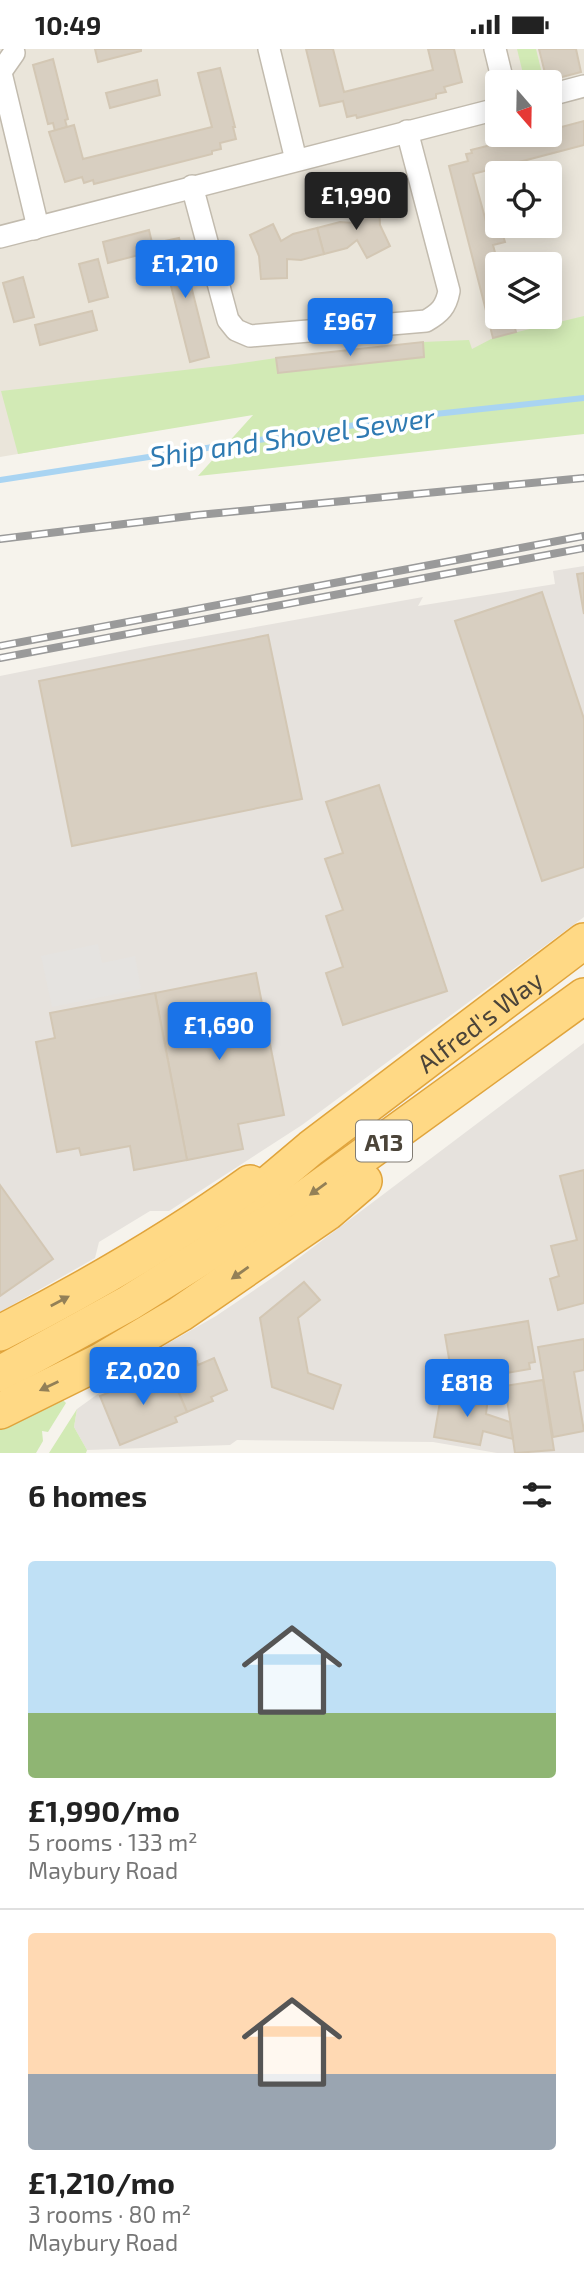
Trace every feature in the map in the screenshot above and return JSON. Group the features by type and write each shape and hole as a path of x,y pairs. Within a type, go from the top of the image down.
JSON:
{"highway":[{"name":"Alfred's Way","path":"375,1100 584,941"},
{"name":"Alfred's Way","path":"551,1019 584,996"},
{"name":"A13","path":"0,1374 129,1303 210,1252 272,1222 551,1019"},
{"name":"A13","path":"0,1411 99,1362 180,1314 328,1212 380,1167 499,1080 551,1019"},
{"name":"A13","path":"210,1252 253,1197 311,1148 375,1100"},
{"name":"A13","path":"0,1333 117,1270 211,1211 277,1163 375,1100"}],"street":[{"path":"270,49 296,160"},
{"path":"495,49 500,70"},
{"path":"14,53 0,73 36,219 34,229"},
{"path":"562,92 584,86"},
{"path":"0,237 485,112"},
{"path":"192,186 228,320 236,330 250,336 426,321 438,315 446,305 449,291 407,131"}],"shaded area":[{"path":"0,49 584,49 584,378 254,414 0,457"},
{"path":"584,566 584,917 302,1125 169,1211 150,1211 99,1242 95,1258 0,1312 0,676 423,597 418,606 555,584 553,571"},
{"path":"98,944 102,963 135,956 141,989 52,1007 41,956"},
{"path":"584,1043 584,1453 497,1453 433,1442 237,1440 230,1445 87,1450 74,1427 77,1409 167,1344 216,1316 275,1276"}],"green space":[{"path":"517,49 536,49 541,70 522,70"},
{"path":"584,316 584,434 198,476 253,415 18,454 1,391 276,358 278,373 424,357 423,342 469,340 472,349 493,338 530,329 562,329 562,321"},
{"path":"52,1400 63,1400 66,1403 48,1432 42,1431 43,1441 36,1453 0,1453 0,1429"},
{"path":"77,1409 74,1427 87,1450 86,1453 49,1453"}],"building":[{"path":"95,49 141,49 141,51 98,62"},
{"path":"306,49 333,49 344,92 433,70 428,49 454,49 462,82 444,87 446,92 436,94 436,98 357,118 356,115 347,117 343,101 320,106"},
{"path":"539,49 576,49 581,72 562,77 562,70 544,70"},
{"path":"53,59 68,119 65,120 67,127 55,131 53,123 48,124 33,65"},
{"path":"220,68 236,139 220,143 221,149 212,151 212,154 94,184 93,180 84,183 82,177 65,182 49,132 74,125 83,159 212,127 198,73"},
{"path":"157,80 160,95 110,108 106,93"},
{"path":"584,121 584,145 523,161 485,161 485,171 473,174 485,218 485,238 504,238 505,242 493,245 495,252 485,252 485,307 449,166 468,161 466,154 485,146 562,147 562,127"},
{"path":"353,204 379,204 380,225 390,246 367,258 357,240 347,248 324,254 317,228 340,222 354,223"},
{"path":"273,224 281,241 293,234 317,228 324,254 301,260 287,259 287,278 261,279 259,256 250,235"},
{"path":"149,230 154,251 108,263 103,242"},
{"path":"179,238 209,357 190,362 160,242"},
{"path":"98,259 108,297 89,302 79,264"},
{"path":"23,277 34,317 14,322 3,283"},
{"path":"92,311 97,330 40,345 35,325"},
{"path":"491,329 515,329 516,332 493,338"},
{"path":"423,342 424,357 278,373 276,358"},
{"path":"584,573 584,614 577,574"},
{"path":"542,592 584,719 584,867 542,881 455,621"},
{"path":"268,635 302,799 72,846 39,681"},
{"path":"379,785 447,991 343,1025 326,973 343,967 326,916 343,910 325,859 343,853 326,802"},
{"path":"256,973 284,1115 238,1124 243,1149 187,1160 155,993"},
{"path":"155,993 187,1160 134,1170 130,1146 81,1155 79,1148 57,1152 36,1042 55,1038 50,1013"},
{"path":"584,1170 584,1303 558,1310 550,1279 559,1276 551,1246 577,1240 560,1176"},
{"path":"0,1185 53,1259 0,1296"},
{"path":"304,1282 320,1300 298,1318 308,1373 341,1385 333,1409 272,1387 260,1318"},
{"path":"528,1321 535,1362 529,1363 530,1369 453,1382 445,1335"},
{"path":"584,1339 584,1370 574,1372 584,1431 553,1437 538,1347"},
{"path":"214,1358 227,1390 211,1397 213,1401 187,1412 170,1372 197,1361 198,1365"},
{"path":"170,1372 187,1412 175,1417 177,1422 120,1445 100,1396 156,1373 157,1377"},
{"path":"543,1380 554,1450 515,1453 505,1386"},
{"path":"442,1390 488,1398 486,1414 510,1422 513,1439 483,1431 480,1445 434,1437"}],"waterway":[{"name":"Ship and Shovel Sewer","path":"0,480 407,417 584,398"}],"railway":[{"path":"0,539 198,515 584,478"},
{"path":"0,646 584,536"},
{"path":"0,658 584,548"}]}
